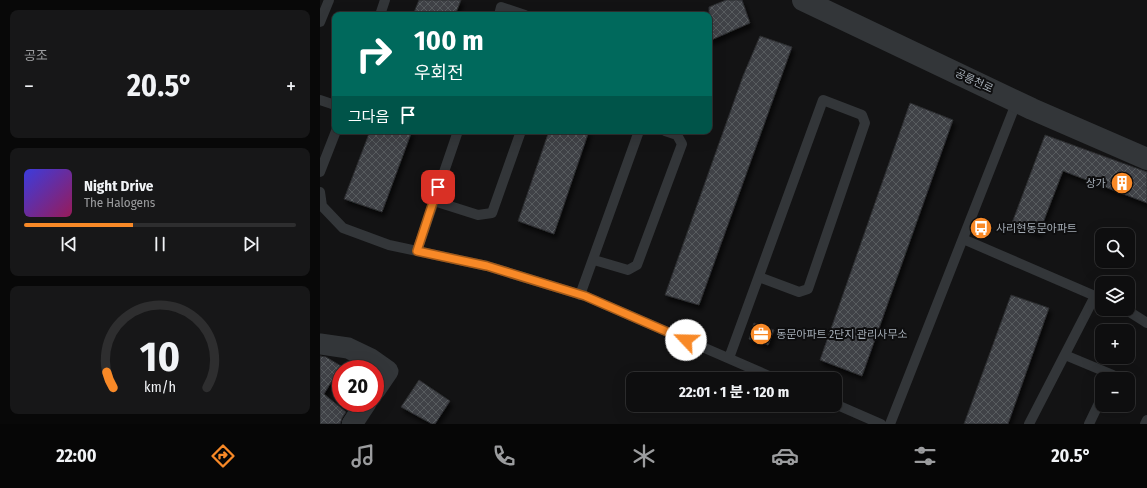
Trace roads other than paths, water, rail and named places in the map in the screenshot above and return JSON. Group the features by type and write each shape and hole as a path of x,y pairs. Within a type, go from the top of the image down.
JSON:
{"street":[{"name":"공릉천로","path":"803,0 1016,102 1147,159"},
{"path":"320,344 348,348 372,360"},
{"path":"384,368 388,371 384,377"},
{"path":"352,424 360,412"}],"lane":[{"path":"320,22 329,0"},
{"path":"381,12 385,0"},
{"path":"500,12 501,7 516,12"},
{"path":"320,100 332,104"},
{"path":"729,358 758,277 823,100 862,115 865,123 808,289 799,292 758,277"},
{"path":"890,424 1016,102"},
{"path":"320,172 335,134"},
{"path":"417,251 457,134"},
{"path":"434,201 478,215 492,213 520,134"},
{"path":"580,295 594,260 638,134"},
{"path":"594,260 628,270 637,265 682,144 677,135 674,134"},
{"path":"320,192 322,206 344,228 389,245 487,266 580,295 760,372"},
{"path":"963,239 1095,296"},
{"path":"1029,424 1065,355 1095,302"},
{"path":"1135,315 1147,323"},
{"path":"1065,355 1106,372"},
{"path":"842,407 881,424"},
{"path":"1089,424 1095,412"},
{"path":"1145,424 1147,420"}],"place":[{"name":"상가","path":"1122,183"},
{"name":"사리현동문아파트","path":"981,228"},
{"name":"동문아파트 2단지 관리사무소","path":"761,334"}]}
